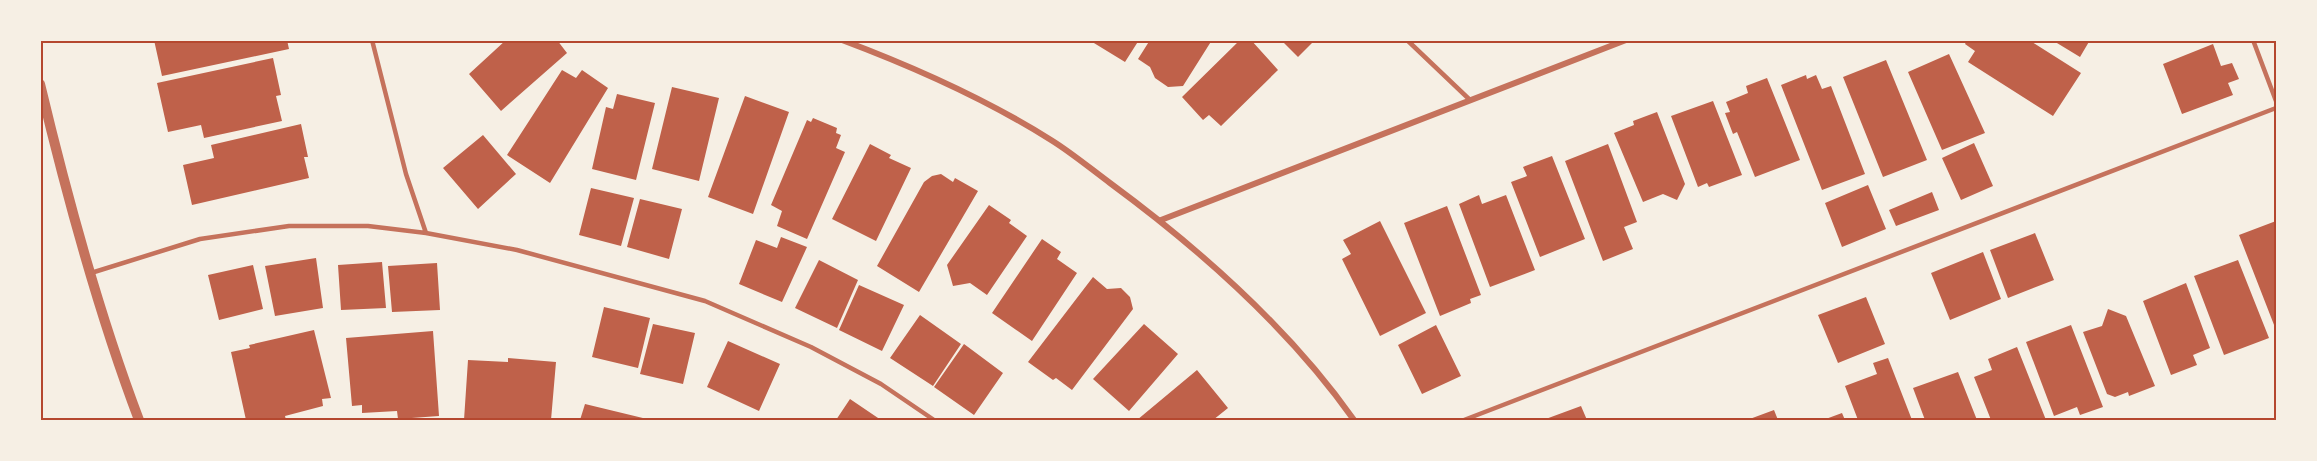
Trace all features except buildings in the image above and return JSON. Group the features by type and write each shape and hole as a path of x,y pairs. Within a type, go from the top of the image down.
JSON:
{"street":[{"path":"842,40 904,63 978,99 1052,140 1161,220 1223,275 1271,323 1321,378 1354,420"},
{"path":"1161,220 1626,40"},
{"path":"40,84 59,165 125,383 139,420"}],"lane":[{"path":"372,40 406,174 426,233"},
{"path":"1407,40 1470,100"},
{"path":"2253,40 2277,102"},
{"path":"1464,420 2277,108"},
{"path":"91,273 200,239 290,226 368,226 426,233 517,250 705,301 811,347 881,384 934,420"}]}
